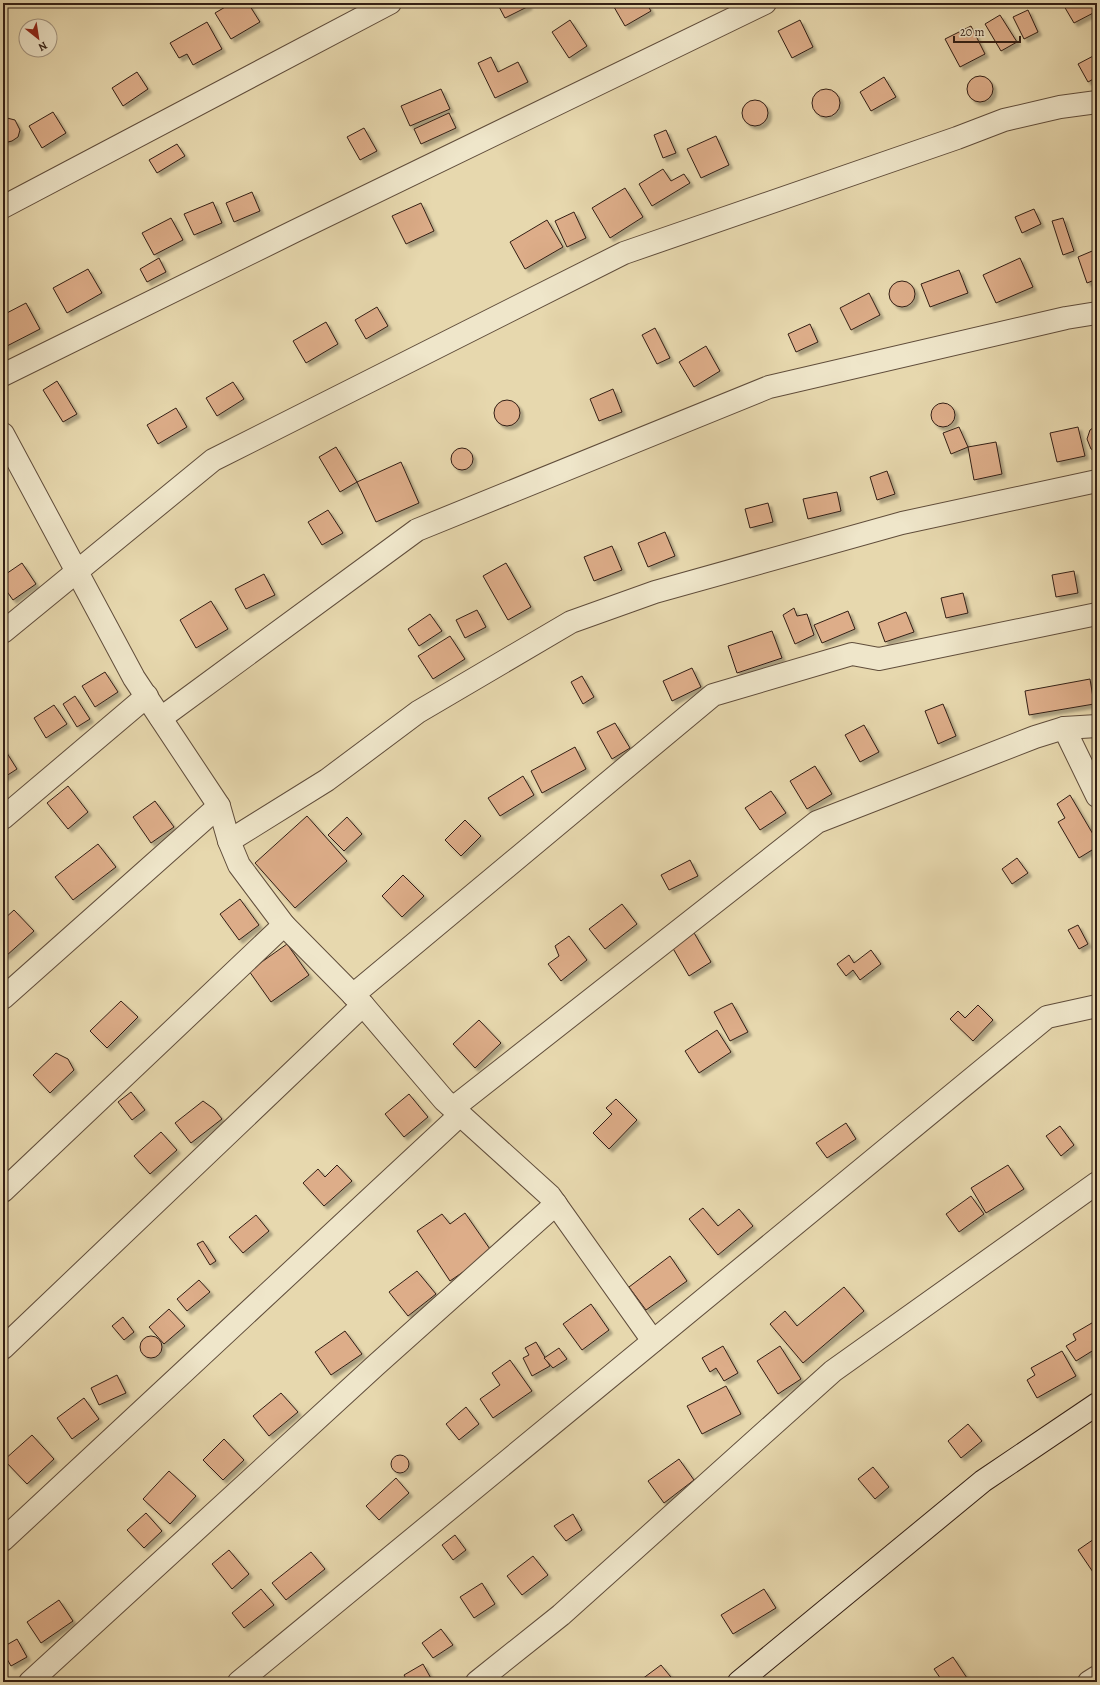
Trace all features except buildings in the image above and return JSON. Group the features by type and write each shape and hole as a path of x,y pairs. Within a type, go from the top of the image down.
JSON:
{"street":[{"path":"3,207 390,3"},
{"path":"3,375 302,227 765,3"},
{"path":"3,632 213,460 624,253 957,138 1004,120 1060,107 1097,102"},
{"path":"161,718 417,530 769,387 1066,318 1097,313"},
{"path":"3,434 9,463 76,571 134,678 219,806 229,841 239,865 284,925 358,1000 444,1100 550,1196 654,1341"},
{"path":"229,841 327,780 418,712 571,622 655,592 902,523 1097,481"},
{"path":"3,1348 358,1000 713,695 852,654 879,659 1097,614"},
{"path":"3,818 147,696"},
{"path":"3,1540 457,1111 817,822 1035,737 1064,728 1097,726"},
{"path":"1064,728 1097,796"},
{"path":"3,998 219,806"},
{"path":"3,1191 284,925"},
{"path":"239,1682 1047,1017 1097,1006"},
{"path":"476,1682 561,1615 833,1371 1097,1183"},
{"path":"30,1682 376,1365 556,1204"},
{"path":"739,1682 983,1480 1097,1404"},
{"path":"1089,1682 1097,1676"}]}
